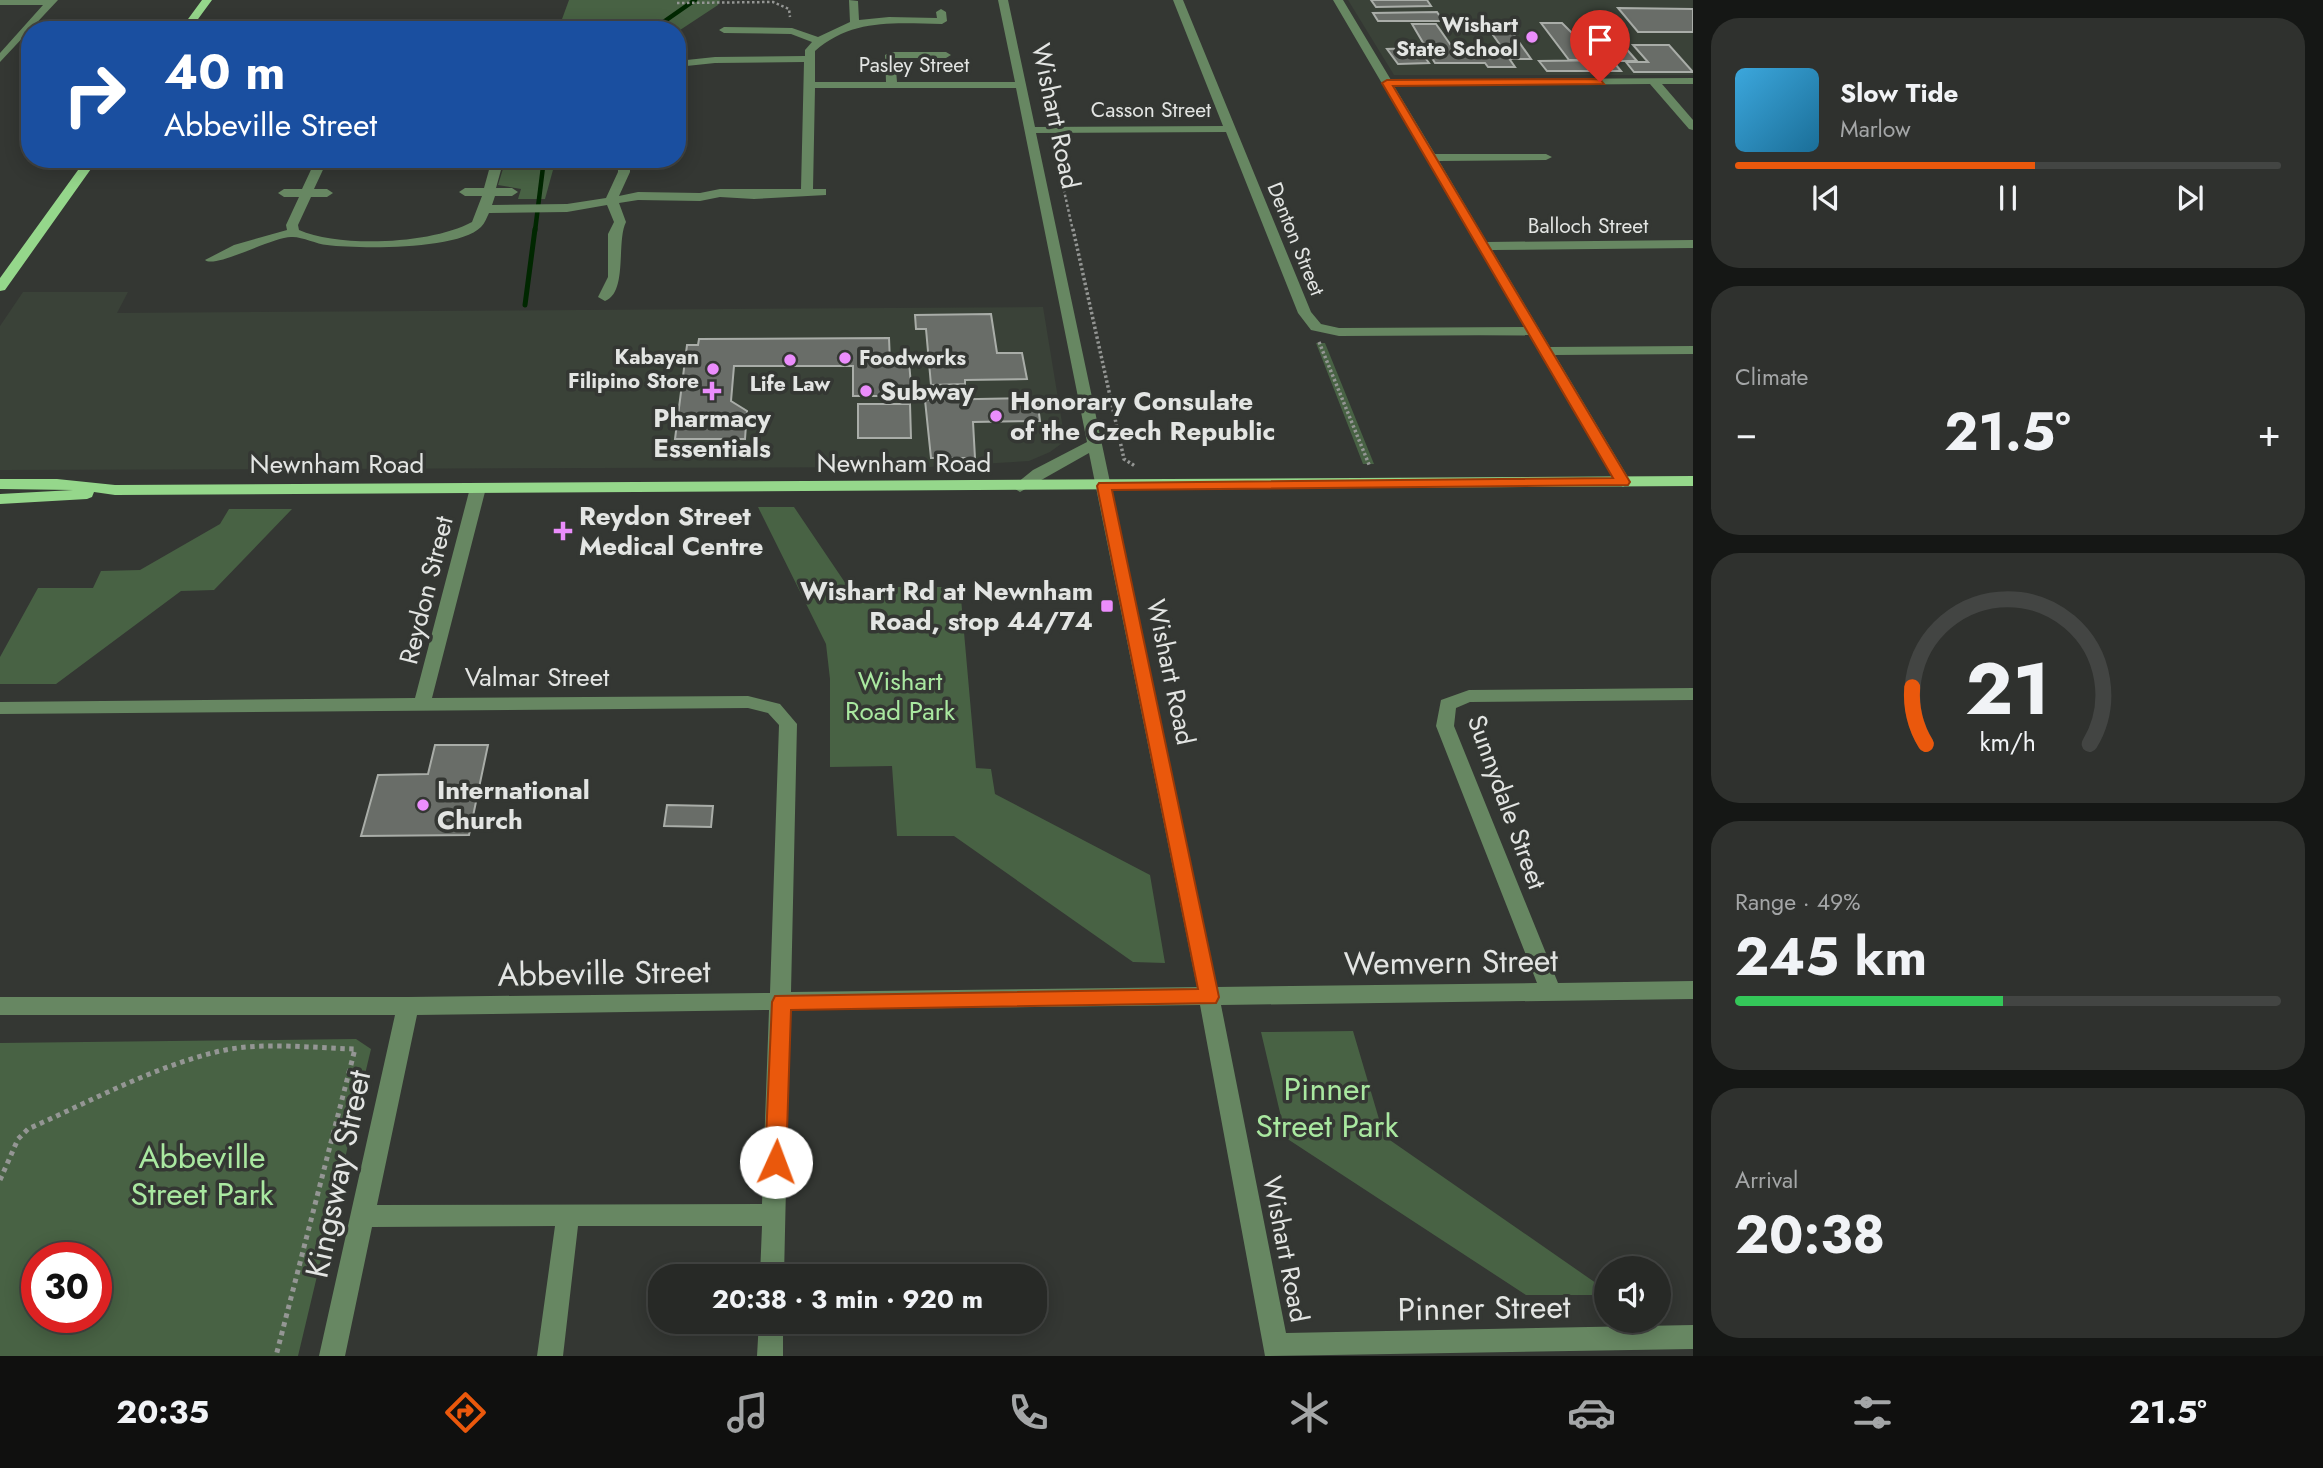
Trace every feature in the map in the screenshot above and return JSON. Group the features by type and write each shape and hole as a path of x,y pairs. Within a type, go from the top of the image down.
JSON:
{"main road":[{"path":"192,21 207,0"},
{"path":"0,286 85,168"},
{"name":"Newnham Road","path":"0,484 57,484 115,490 1020,487 1693,481"},
{"name":"Newnham Road","path":"0,499 48,499 115,490"}],"street":[{"name":"Wishart Road","path":"1003,0 1209,997 1277,1350"},
{"name":"Denton Street","path":"1178,0 1305,313 1316,327 1339,332 1534,331"},
{"path":"1338,0 1623,482"},
{"path":"0,2 52,1"},
{"path":"34,21 52,1"},
{"path":"853,1 854,22"},
{"path":"807,192 810,50 818,41 854,22 942,21 941,12"},
{"path":"724,30 793,31 818,41"},
{"path":"0,59 21,36"},
{"path":"892,85 890,55 946,55"},
{"path":"686,63 809,59"},
{"path":"1387,83 1693,81"},
{"path":"1654,82 1693,127"},
{"name":"Pasley Street","path":"809,85 1020,85"},
{"name":"Casson Street","path":"1030,130 1230,129"},
{"path":"1431,158 1546,157"},
{"path":"293,232 292,225 304,193 317,168"},
{"path":"211,260 238,248 293,232 307,240 318,242 435,241 465,233 481,219 495,168"},
{"path":"605,297 614,278 614,234 620,222 611,200 624,168"},
{"path":"465,192 512,192"},
{"path":"484,209 551,209 638,196 700,197 708,194 822,192"},
{"path":"284,193 327,193"},
{"name":"Balloch Street","path":"1483,246 1693,244"},
{"path":"1546,351 1693,350"},
{"path":"1020,487 1037,471 1079,454 1095,443"},
{"name":"Reydon Street","path":"422,704 478,488"},
{"name":"Sunnydale Street","path":"1552,992 1445,726 1447,704 1469,696 1693,694"},
{"name":"Valmar Street","path":"0,708 748,702 774,708 788,724 772,1264"},
{"name":"Wemvern Street","path":"1209,997 1693,990"},
{"name":"Abbeville Street","path":"0,1006 408,1006 1209,997"},
{"name":"Kingsway Street","path":"331,1356 408,1006"},
{"path":"550,1356 568,1215"},
{"path":"363,1216 774,1215"},
{"path":"770,1356 771,1334"},
{"name":"Pinner Street","path":"1277,1350 1690,1344"}],"path":[{"path":"677,3 773,2 789,9 790,19 818,41"},
{"path":"1052,136 1124,459 1135,466"},
{"path":"1316,327 1319,341 1370,468"},
{"path":"0,1180 18,1139 29,1129 185,1062 216,1052 250,1046 355,1049 276,1356"}],"shaded area":[{"name":"Wishart State School","path":"1348,0 1693,0 1693,75 1394,75"},
{"path":"23,292 128,292 117,313 1043,307 1065,441 1050,452 1029,461 930,467 0,470 0,326"}],"green space":[{"path":"569,0 720,0 718,5 686,26 686,21 561,21"},
{"path":"503,168 554,168 545,199 518,199 521,189 498,185"},
{"path":"1316,343 1325,343 1374,464 1363,464"},
{"name":"Wishart Road Park","path":"758,507 794,507 848,587 960,587 976,768 991,769 995,794 1150,875 1165,963 1133,962 954,836 897,836 892,766 830,767 830,679 826,644"},
{"path":"229,509 292,509 214,590 181,591 56,684 0,684 0,657 38,588 93,588 101,571 140,570 220,524"},
{"name":"Pinner Street Park","path":"1353,1031 1384,1136 1594,1282 1594,1295 1526,1295 1286,1138 1261,1032"},
{"name":"Abbeville Street Park","path":"356,1039 371,1049 298,1356 0,1356 0,1043"}],"building":[{"path":"1371,0 1427,0 1431,6 1376,7"},
{"path":"1618,8 1693,9 1693,32 1638,32"},
{"path":"1437,12 1443,21 1378,21 1373,13"},
{"path":"1579,22 1603,22 1637,61 1613,61 1592,36 1586,36 1583,32 1588,32"},
{"path":"1541,23 1562,23 1585,46 1579,46 1590,60 1569,60"},
{"path":"1412,24 1436,24 1457,54 1506,54 1515,67 1488,67 1485,63 1435,63"},
{"path":"1486,25 1507,25 1531,59 1510,59"},
{"path":"1633,45 1669,45 1693,72 1634,72 1626,62 1648,62"},
{"path":"1418,48 1429,63 1398,64 1387,49"},
{"path":"1612,60 1621,71 1547,71 1539,61"},
{"path":"991,314 997,353 1022,353 1027,379 965,380 965,384 931,385 926,329 916,329 915,315"},
{"path":"889,338 890,362 909,362 912,396 853,396 853,366 734,366 731,401 747,411 745,439 675,439 687,345 698,345 699,339"},
{"path":"1037,398 1040,421 973,422 975,458 931,458 925,400"},
{"path":"858,404 910,404 911,438 858,438"},
{"name":"International Church","path":"435,745 488,745 469,835 361,836 378,775 428,774"},
{"path":"667,805 713,806 711,827 664,826"}],"waterway":[{"path":"665,21 695,0"},
{"path":"535,231 543,168"},
{"path":"525,305 535,229"}],"place":[{"name":"Wishart State School","path":"1532,37"},
{"name":"Foodworks","path":"845,358"},
{"name":"Life Law","path":"790,360"},
{"name":"Kabayan Filipino Store","path":"713,369"},
{"name":"Pharmacy Essentials","path":"712,391"},
{"name":"Subway","path":"866,391"},
{"name":"Honorary Consulate of the Czech Republic","path":"996,416"},
{"name":"Reydon Street Medical Centre","path":"563,531"},
{"name":"Wishart Rd at Newnham Road, stop 44/74","path":"1107,606"},
{"name":"International Church","path":"423,805"}],"route":[{"path":"776,1162 782,1002 1209,997 1104,486 1623,482 1387,83 1600,82"}]}
